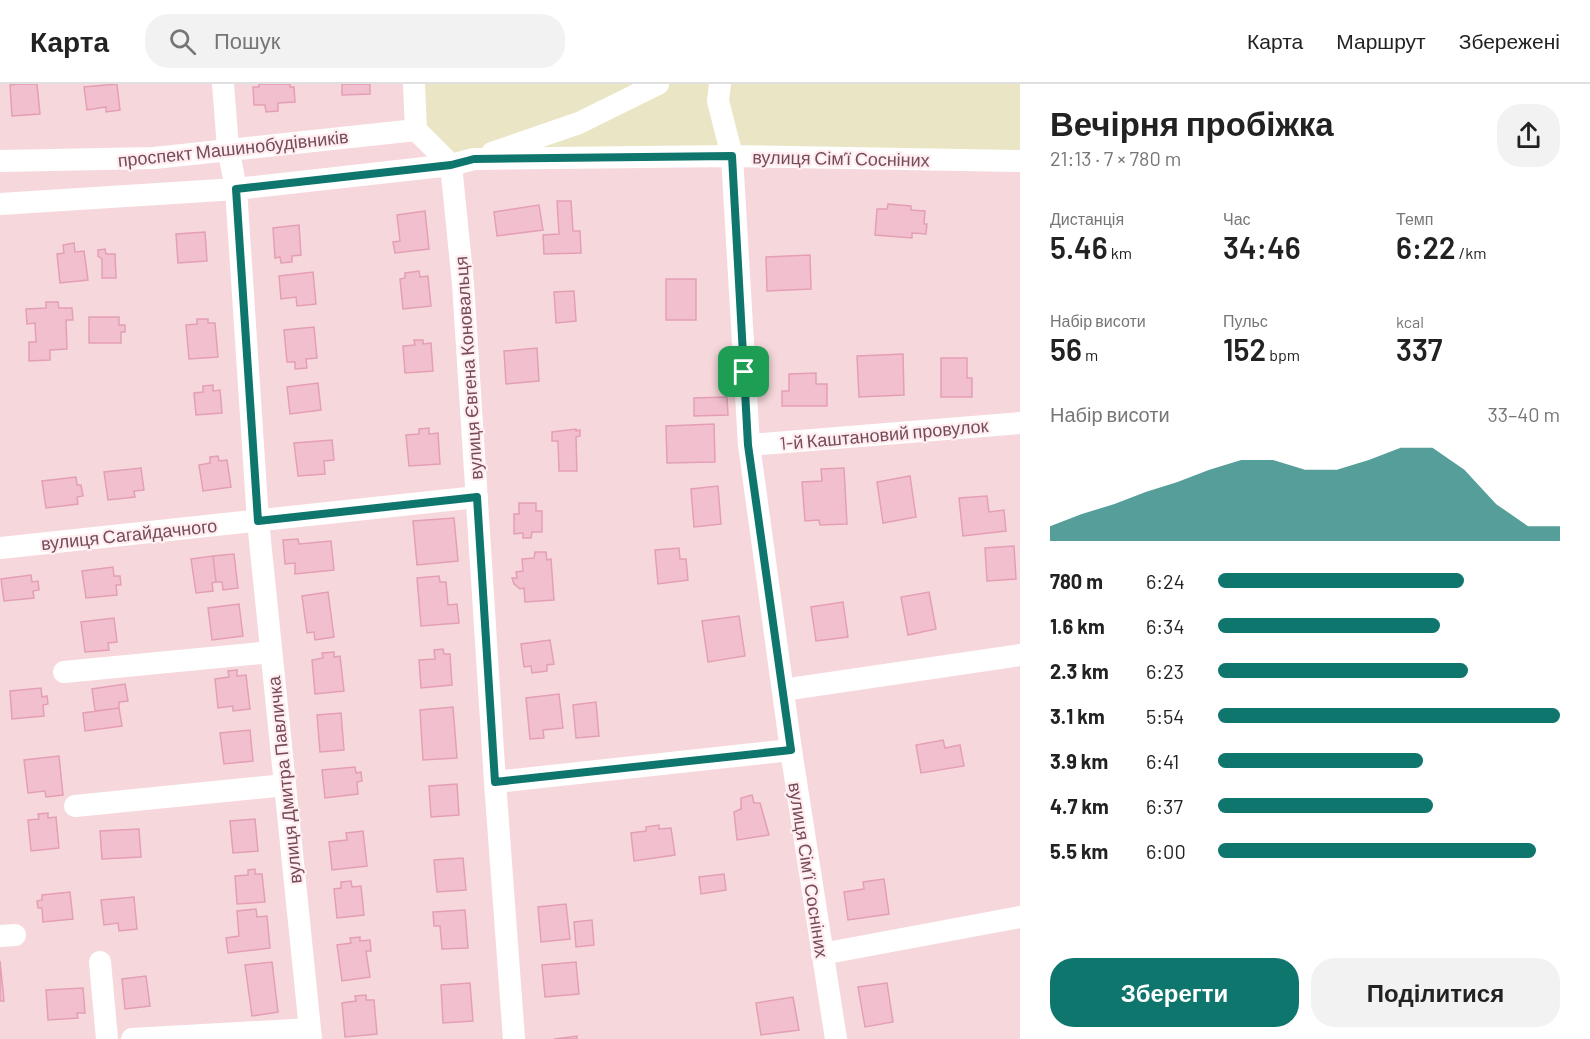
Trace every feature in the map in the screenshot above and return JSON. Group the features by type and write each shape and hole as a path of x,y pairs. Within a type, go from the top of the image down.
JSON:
{"street":[{"name":"вулиця Дмитра Павличка","path":"223,84 228,148 236,189 258,521 310,1034"},
{"path":"414,84 416,130 451,165"},
{"path":"474,159 579,123 658,84"},
{"path":"720,84 718,101 732,156"},
{"name":"проспект Машинобудівників","path":"0,161 146,158 416,130"},
{"name":"проспект Машинобудівників","path":"0,204 236,189 451,165 474,159 732,156"},
{"name":"вулиця Сім’ї Сосніних","path":"836,1039 791,750 748,445 732,156 1020,161"},
{"name":"вулиця Євгена Коновальця","path":"451,165 463,284 514,1039"},
{"name":"1-й Каштановий провулок","path":"748,445 1020,423"},
{"name":"вулиця Сагайдачного","path":"0,548 477,497"},
{"path":"64,672 271,652"},
{"path":"783,690 1020,655"},
{"path":"495,782 791,750"},
{"path":"75,806 285,785"},
{"path":"822,954 1020,917"},
{"path":"100,962 107,1039"},
{"path":"132,1039 310,1034"}],"shaded area":[{"path":"0,84 413,84 1020,156 1020,1039 0,1039"},
{"path":"413,84 1020,84 1020,159 450,160 424,131"}],"building":[{"path":"37,84 40,114 12,116 10,85"},
{"path":"117,84 120,110 106,112 106,107 87,110 84,87"},
{"path":"259,84 290,84 290,87 294,87 295,102 278,103 278,111 266,112 265,105 254,105 253,87 259,87"},
{"path":"342,84 370,84 370,94 342,95"},
{"path":"557,201 571,201 573,231 580,231 581,253 544,254 543,235 559,234"},
{"path":"888,204 911,206 911,210 925,211 926,234 912,233 912,238 875,235 877,209 887,209"},
{"path":"539,205 543,230 497,236 494,212"},
{"path":"425,211 429,249 395,253 393,242 400,241 397,215"},
{"path":"299,225 301,255 292,256 292,262 281,263 280,257 275,258 273,228"},
{"path":"205,232 207,261 178,263 176,234"},
{"path":"74,243 75,252 84,251 88,280 60,283 57,254 64,253 63,245"},
{"path":"105,249 106,254 115,254 116,278 102,278 102,259 98,256 98,250"},
{"path":"810,255 811,289 767,291 766,257"},
{"path":"419,271 420,277 428,276 431,306 403,309 400,279 405,278 405,273"},
{"path":"313,272 316,304 297,306 296,297 281,299 279,276"},
{"path":"666,279 696,279 696,320 666,320"},
{"path":"574,291 576,321 556,323 554,292"},
{"path":"46,302 58,302 59,308 72,308 73,320 66,320 67,349 50,350 50,360 29,361 29,342 36,342 35,323 27,324 26,309 46,308"},
{"path":"89,317 119,317 119,325 125,325 125,332 121,332 121,343 89,343"},
{"path":"197,319 208,319 208,323 215,323 218,357 189,359 186,325 197,324"},
{"path":"314,327 317,358 306,359 307,368 295,369 295,362 287,362 284,330"},
{"path":"414,340 423,340 423,344 431,343 433,371 405,373 403,346 415,345"},
{"path":"537,348 539,381 506,384 504,351"},
{"path":"903,354 904,395 859,397 857,356"},
{"path":"941,358 967,358 967,378 972,378 972,397 941,397"},
{"path":"816,373 816,384 827,384 827,406 782,406 782,391 789,391 789,374"},
{"path":"318,383 321,410 290,414 287,387"},
{"path":"213,385 213,391 220,390 222,413 196,415 194,393 203,392 203,386"},
{"path":"727,397 728,415 694,416 694,398"},
{"path":"714,424 715,462 667,463 666,426"},
{"path":"429,428 429,434 438,433 440,464 409,466 406,435 419,434 419,429"},
{"path":"576,429 576,431 580,430 580,436 576,437 577,471 559,471 558,441 552,441 552,432"},
{"path":"332,440 334,460 324,461 325,474 298,476 294,443"},
{"path":"218,456 219,461 227,460 231,487 203,491 199,465 210,463 210,457"},
{"path":"141,468 144,490 134,491 135,497 108,500 104,472"},
{"path":"844,468 847,524 820,525 819,520 805,521 802,482 822,481 821,469"},
{"path":"910,476 916,517 883,523 877,482"},
{"path":"76,477 77,485 81,485 83,496 77,497 78,504 46,508 42,481"},
{"path":"718,486 721,524 694,527 691,489"},
{"path":"987,496 989,512 1004,510 1006,531 963,536 959,498"},
{"path":"519,503 536,503 536,511 542,511 542,532 532,532 531,538 523,538 523,533 514,534 514,514 519,514"},
{"path":"454,518 458,561 417,565 413,521"},
{"path":"298,539 299,544 331,541 334,570 295,574 295,563 285,564 283,540"},
{"path":"1014,546 1016,579 987,581 985,548"},
{"path":"679,548 680,559 686,559 688,580 658,584 655,550"},
{"path":"535,552 546,552 547,560 551,559 554,600 525,602 524,588 520,589 514,584 512,578 517,578 516,572 523,571 522,559 534,558"},
{"path":"234,554 238,588 223,590 222,582 216,582 213,556"},
{"path":"213,556 216,582 212,583 213,591 196,593 191,559"},
{"path":"113,567 114,576 120,576 121,585 116,585 117,595 86,598 82,571"},
{"path":"31,575 32,582 38,581 39,590 33,591 34,598 4,601 1,579"},
{"path":"439,576 440,582 446,582 448,605 457,604 459,623 421,626 417,578"},
{"path":"328,592 334,637 315,640 314,632 307,633 302,596"},
{"path":"929,592 936,629 908,635 901,597"},
{"path":"843,602 848,637 816,641 811,607"},
{"path":"239,604 243,636 212,640 208,608"},
{"path":"739,616 745,656 708,662 702,621"},
{"path":"114,618 117,642 108,643 109,650 85,652 81,622"},
{"path":"550,640 554,664 547,665 547,671 532,673 531,666 524,667 521,644"},
{"path":"443,649 444,654 450,654 452,685 421,688 419,660 435,659 434,650"},
{"path":"334,652 334,657 340,656 344,691 315,694 312,660 323,658 322,653"},
{"path":"237,670 237,676 246,675 250,709 233,711 233,706 218,708 215,679 229,677 228,671"},
{"path":"125,684 128,701 119,702 119,708 95,711 92,689"},
{"path":"41,688 42,697 47,696 48,704 43,705 44,716 12,719 10,691"},
{"path":"559,694 563,728 543,730 544,738 530,739 526,698"},
{"path":"596,702 599,736 576,738 573,705"},
{"path":"453,707 457,758 423,760 420,710"},
{"path":"119,708 122,726 85,731 83,713"},
{"path":"341,713 344,750 320,752 317,715"},
{"path":"250,730 253,761 224,764 220,733"},
{"path":"943,740 945,748 960,745 964,766 921,773 916,745"},
{"path":"59,756 63,795 46,797 45,791 28,793 24,760"},
{"path":"355,767 356,773 361,772 362,781 357,782 358,794 325,798 322,770"},
{"path":"457,784 459,815 431,817 429,786"},
{"path":"752,795 754,803 760,803 769,835 737,840 734,812 741,809 741,798"},
{"path":"48,813 48,818 56,817 59,848 31,851 28,820 39,819 38,814"},
{"path":"255,819 258,851 233,853 230,821"},
{"path":"659,825 659,829 671,828 675,855 634,861 631,833 646,831 646,827"},
{"path":"139,829 141,857 102,859 100,831"},
{"path":"363,831 367,866 332,870 329,842 347,840 346,833"},
{"path":"463,858 466,890 437,892 434,860"},
{"path":"255,869 255,874 262,874 265,902 237,904 235,876 248,875 248,870"},
{"path":"724,874 726,890 701,894 699,877"},
{"path":"884,879 889,914 848,920 844,892 864,889 863,882"},
{"path":"351,881 352,887 361,886 364,915 337,918 334,889 341,888 341,882"},
{"path":"70,892 73,919 43,922 42,908 38,908 37,901 42,900 42,895"},
{"path":"134,897 137,929 119,931 118,923 104,925 101,900"},
{"path":"566,904 570,939 541,942 538,907"},
{"path":"256,909 257,917 267,916 270,948 228,953 226,938 239,936 237,911"},
{"path":"465,910 468,948 442,949 440,926 434,926 433,912"},
{"path":"592,920 594,945 576,947 574,922"},
{"path":"360,937 360,941 370,940 371,951 366,951 370,977 342,981 337,945 351,943 350,938"},
{"path":"0,961 4,1001 0,1001"},
{"path":"272,962 278,1012 252,1016 245,965"},
{"path":"576,962 579,994 545,997 542,965"},
{"path":"146,976 150,1006 125,1009 122,979"},
{"path":"470,983 473,1021 443,1023 441,985"},
{"path":"887,983 893,1022 865,1027 858,987"},
{"path":"83,988 85,1013 77,1013 78,1018 48,1020 46,990"},
{"path":"366,995 366,1000 374,1000 377,1034 345,1037 342,1003 356,1001 355,996"},
{"path":"793,997 799,1030 761,1035 756,1003"},
{"path":"577,1036 577,1039 554,1039"}],"route":[{"path":"732,156 744,372 748,445 791,750 495,782 477,497 258,521 236,189 451,165 474,159 732,156"}]}
